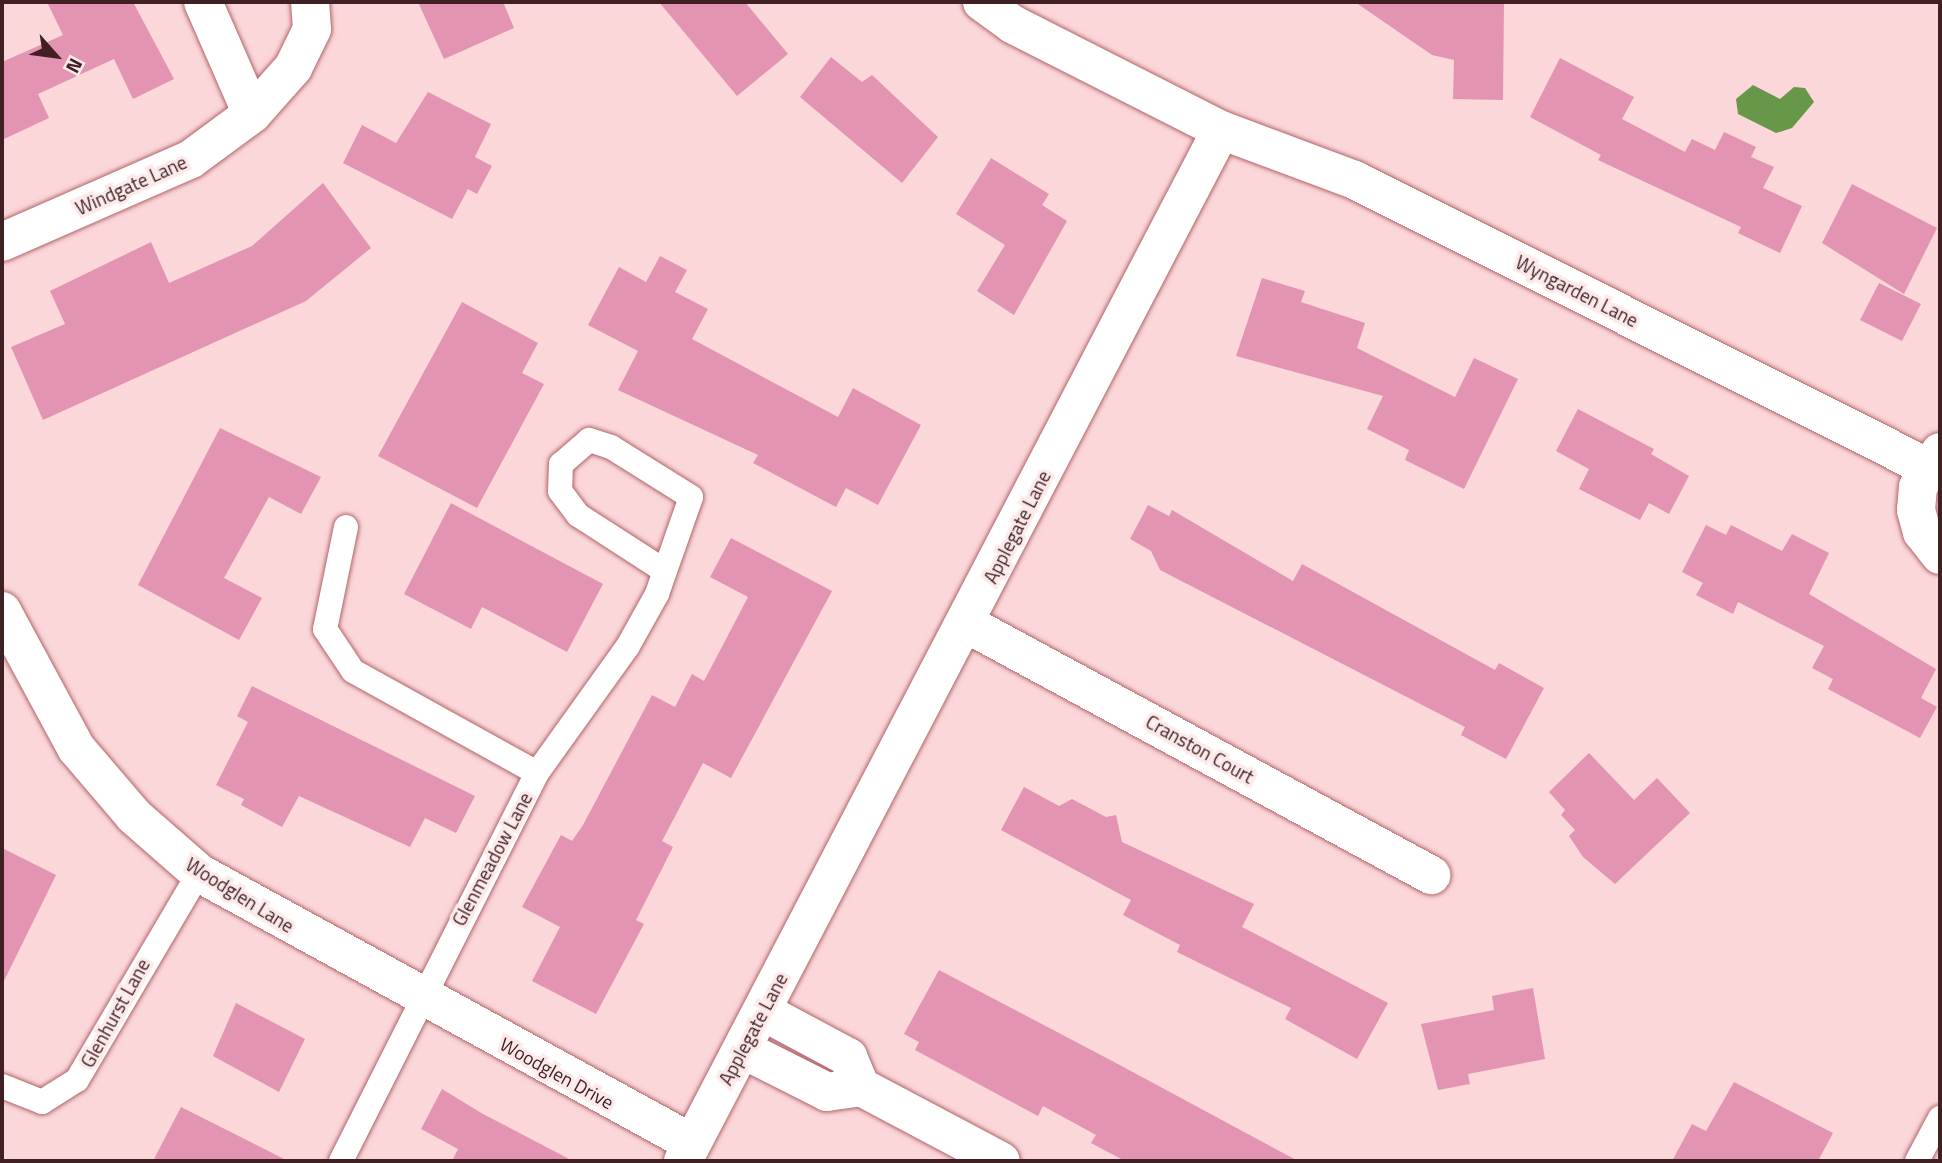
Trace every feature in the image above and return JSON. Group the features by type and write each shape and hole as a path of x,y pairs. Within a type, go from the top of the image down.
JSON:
{"street":[{"path":"203,2 252,114"},
{"name":"Windgate Lane","path":"2,242 191,159 252,114 293,68 312,29 310,2"},
{"path":"982,2 1012,24 1221,130"},
{"name":"Wyngarden Lane","path":"1221,130 1355,180 1934,459 1916,510 1922,532 1940,555"},
{"name":"Applegate Lane","path":"687,1152 967,624 1221,130"},
{"name":"Woodglen Lane","path":"2,611 76,748 134,816 199,873 423,999"},
{"name":"Cranston Court","path":"967,624 1431,875"},
{"name":"Woodglen Drive","path":"423,999 687,1152"},
{"path":"762,1010 848,1057 861,1087"},
{"path":"742,1049 827,1092 861,1087 1001,1161"}],"lane":[{"name":"Glenmeadow Lane","path":"341,1161 537,773 628,646 665,571 691,497 611,447 589,440 561,464 560,491 578,515 665,571"},
{"path":"346,527 324,629 353,671 537,773"},
{"name":"Glenhurst Lane","path":"2,1086 42,1101 77,1080 199,873"},
{"path":"1917,1161 1940,1118"}],"shaded area":[{"path":"1753,85 1780,99 1794,87 1805,88 1814,102 1792,128 1776,133 1738,114 1736,99"}],"building":[{"path":"47,2 133,2 174,79 133,99 114,59 38,94 49,118 2,140 2,62 63,35"},
{"path":"418,2 503,2 514,28 444,59"},
{"path":"659,2 745,2 788,54 737,96"},
{"path":"1355,2 1504,2 1503,100 1453,99 1454,60 1432,55"},
{"path":"831,57 862,82 872,75 938,137 902,183 800,97"},
{"path":"1560,58 1634,97 1622,119 1685,152 1692,139 1715,150 1724,132 1756,147 1751,157 1774,167 1763,188 1802,206 1780,253 1738,233 1741,227 1598,160 1601,155 1530,117"},
{"path":"428,92 491,124 475,157 492,166 477,194 468,189 452,219 343,163 362,125 396,143"},
{"path":"991,158 1049,194 1042,205 1067,221 1014,315 977,291 1005,245 956,214"},
{"path":"323,183 371,248 306,301 43,420 11,347 65,324 50,291 151,242 169,283 252,246"},
{"path":"1852,184 1937,228 1904,294 1822,243"},
{"path":"660,256 687,270 675,292 708,309 692,339 838,417 853,388 921,425 878,505 846,488 836,507 753,463 758,455 618,390 638,351 588,325 619,267 646,282"},
{"path":"1262,278 1305,291 1301,302 1365,323 1357,348 1455,397 1474,358 1518,379 1464,489 1405,460 1409,450 1367,429 1383,396 1236,356"},
{"path":"1879,283 1921,304 1902,341 1860,320"},
{"path":"462,302 538,343 522,373 544,384 477,508 378,456"},
{"path":"1578,409 1654,449 1651,454 1689,476 1669,514 1649,503 1640,520 1579,489 1589,469 1556,451"},
{"path":"220,428 321,477 301,514 269,497 224,578 262,598 239,640 138,585"},
{"path":"451,503 603,584 567,652 482,607 471,629 404,594"},
{"path":"1148,505 1169,516 1172,510 1293,581 1302,564 1495,670 1499,663 1544,688 1506,759 1461,735 1465,727 1160,570 1151,551 1130,539"},
{"path":"1706,525 1726,535 1731,525 1782,551 1792,534 1829,553 1809,594 1936,669 1921,698 1937,707 1920,738 1828,689 1833,679 1812,668 1824,646 1738,602 1733,614 1696,595 1703,583 1682,572"},
{"path":"731,538 832,591 731,778 703,763 662,841 673,847 636,920 644,924 596,1014 532,981 560,927 522,907 561,835 572,841 583,825 652,695 675,707 692,674 704,681 748,597 710,577"},
{"path":"252,686 475,796 456,833 425,818 410,847 299,796 282,827 241,805 244,799 216,785 248,722 237,716"},
{"path":"1589,753 1634,800 1657,778 1690,813 1615,884 1583,857 1569,836 1575,830 1561,815 1565,810 1549,792"},
{"path":"1024,787 1059,806 1072,799 1106,817 1116,815 1122,842 1254,904 1242,927 1388,1003 1357,1059 1285,1019 1291,1008 1177,952 1180,945 1123,915 1131,900 1001,830"},
{"path":"2,848 56,875 2,985"},
{"path":"939,970 1298,1161 1125,1161 1091,1143 1096,1135 1043,1106 1038,1116 915,1050 919,1042 904,1034"},
{"path":"1533,988 1545,1059 1468,1074 1470,1084 1438,1090 1421,1024 1494,1010 1492,996"},
{"path":"236,1003 305,1039 279,1092 213,1056"},
{"path":"1734,1082 1833,1133 1818,1161 1672,1161 1692,1124 1706,1131"},
{"path":"442,1089 483,1114 573,1161 452,1161 458,1149 421,1129"},
{"path":"181,1107 288,1161 153,1161"}]}
